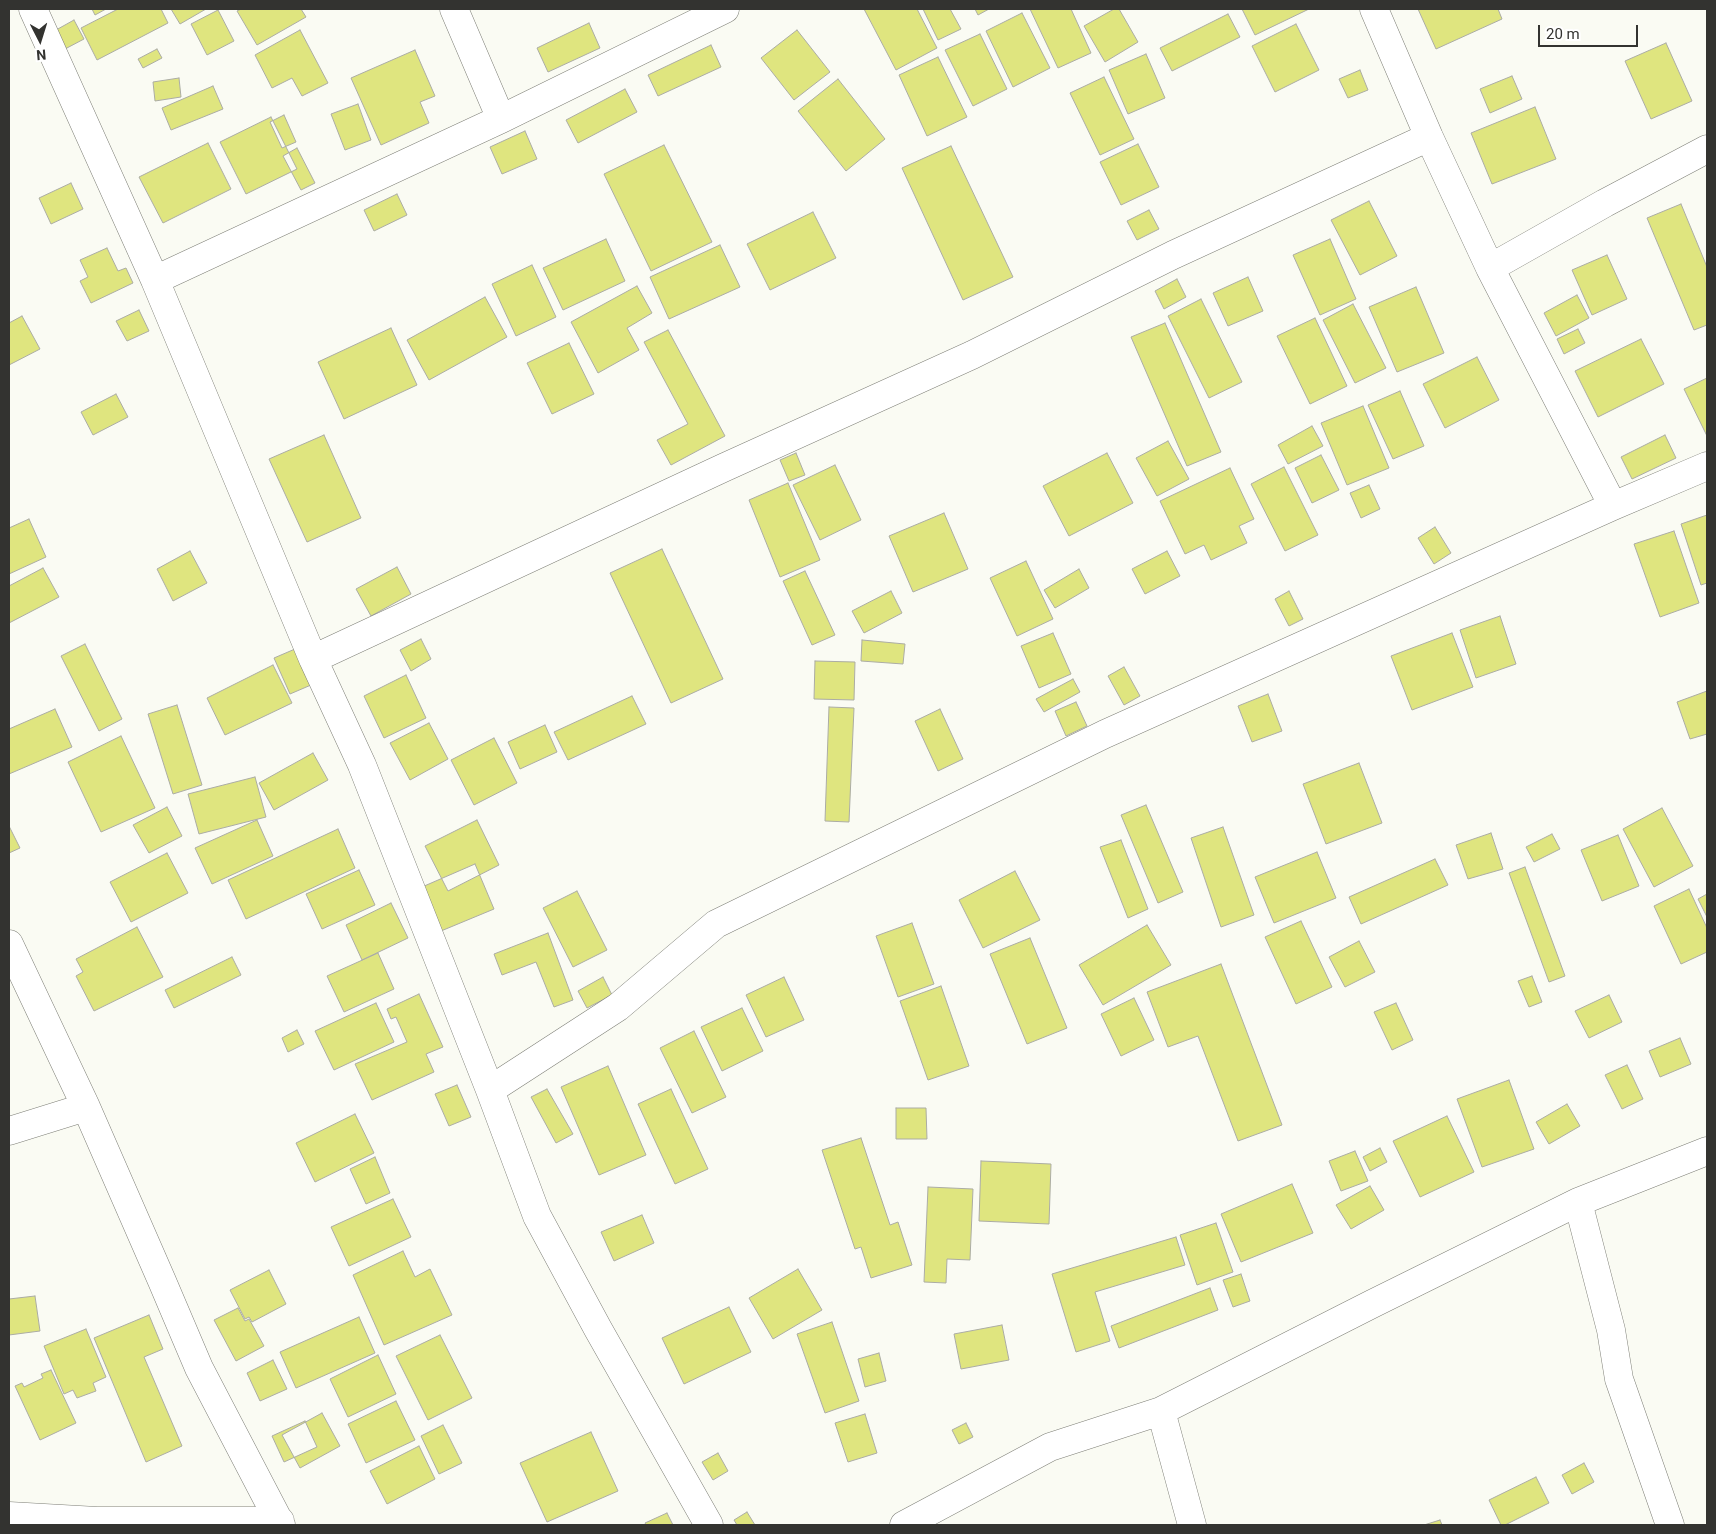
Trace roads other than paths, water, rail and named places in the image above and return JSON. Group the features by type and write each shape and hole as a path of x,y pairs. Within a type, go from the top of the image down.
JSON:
{"street":[{"path":"33,9 155,280 313,659 362,765 490,1090 537,1216 598,1329 710,1525"},
{"path":"454,9 502,119"},
{"path":"155,280 502,119 725,9"},
{"path":"1374,9 1429,137 1490,268 1613,506"},
{"path":"313,659 722,468 972,356 1173,255 1429,137"},
{"path":"1490,268 1707,148"},
{"path":"490,1090 618,1007 716,924 1105,734 1613,506 1707,466"},
{"path":"9,944 86,1107 199,1368 280,1523 97,1521 9,1516"},
{"path":"9,1131 86,1107"},
{"path":"904,1525 1050,1447 1161,1411 1578,1202 1707,1151"},
{"path":"1578,1202 1611,1330 1619,1379 1670,1525"},
{"path":"1161,1411 1192,1525"}]}
